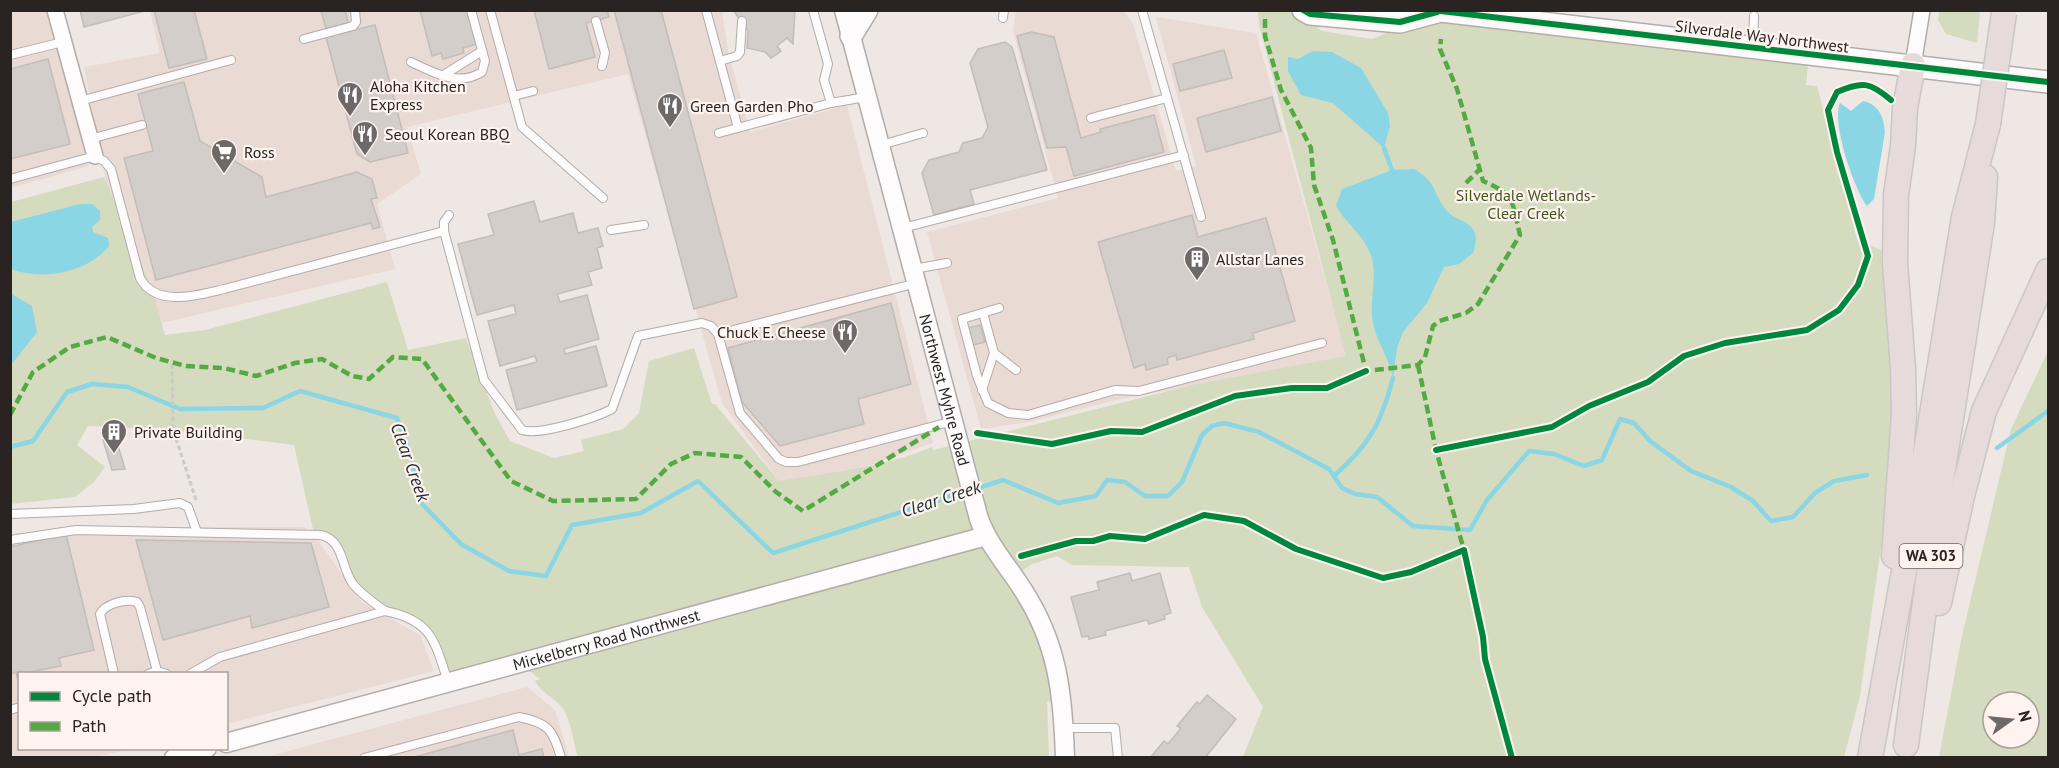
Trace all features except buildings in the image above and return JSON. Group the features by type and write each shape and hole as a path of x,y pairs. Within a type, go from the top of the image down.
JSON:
{"highway":[{"name":"WA 303","path":"1904,751 1941,482 1982,223 1988,124 2004,12"},
{"path":"1884,682 1904,414 1904,368 1895,263 1896,195 1903,146 1905,108 1913,65"},
{"name":"WA 303","path":"1870,758 1926,451 1964,217 1988,124"},
{"path":"1904,751 1962,496 1984,411 2049,271"}],"main road":[{"path":"851,36 867,10"},
{"name":"Silverdale Way Northwest","path":"1303,10 1310,14 1400,22 1434,11 1576,24 1753,49 1913,65 2049,82"}],"street":[{"path":"55,10 95,156"},
{"name":"Northwest Myhre Road","path":"844,10 974,501 986,536 1023,590 1052,647 1061,689 1065,758"},
{"path":"1913,65 1923,10"},
{"name":"Mickelberry Road Northwest","path":"228,742 986,536"},
{"path":"174,758 204,751"}],"lane":[{"path":"304,39 353,26 357,22 355,10"},
{"path":"411,62 453,79 473,78 482,72 485,61 471,10"},
{"path":"490,10 522,127 603,198"},
{"path":"706,10 738,128"},
{"path":"813,10 828,64 824,80 831,103"},
{"path":"1142,10 1202,217"},
{"path":"1753,49 1754,16"},
{"path":"596,21 605,53 602,66"},
{"path":"720,61 740,52 742,21"},
{"path":"10,55 63,42"},
{"path":"442,76 482,51"},
{"path":"80,101 231,60"},
{"path":"514,96 533,91"},
{"path":"719,133 831,103 868,97"},
{"path":"1091,118 1167,98"},
{"path":"90,139 142,125"},
{"path":"880,145 924,133"},
{"path":"903,228 1184,155"},
{"path":"10,179 95,156 104,161 111,169 140,278 148,290 161,295 178,297 214,291 444,231"},
{"path":"449,215 444,222 444,231 484,380 522,430 536,432 602,414 612,409 638,336 702,323 711,326 718,334 740,413 772,453 786,462 798,462 954,421"},
{"path":"611,230 644,225"},
{"path":"718,334 916,276 947,263"},
{"path":"999,308 962,319 982,390 988,403 1008,412 1028,415 1115,390 1139,391 1322,343"},
{"path":"982,390 994,353 983,313"},
{"path":"994,353 1016,370"},
{"path":"10,514 134,509 180,503 188,507 197,532"},
{"path":"10,540 76,530 325,536 337,544 346,573 354,586 385,611"},
{"path":"114,672 100,614 105,607 129,600 137,602 140,607 157,671"},
{"path":"194,672 220,657 385,611 400,614 423,627 435,640 448,682"},
{"path":"154,672 160,672"},
{"path":"364,758 519,717 541,721 555,737 561,758"},
{"path":"1064,728 1115,728 1118,758"}],"path":[{"path":"172,364 173,429 197,503"}],"shaded area":[{"path":"11,11 47,11 89,166 11,188"},
{"path":"150,11 722,11 728,51 750,132 847,105 933,443 802,488 779,481 722,403 628,74 407,127 421,174 377,204 395,269 157,324 110,202 84,67 160,53"},
{"path":"1016,11 1124,11 1133,24 1176,171 1196,166 1156,17 1256,33 1347,356 1116,400 1029,422 981,429 927,232 1058,198 1013,31"},
{"path":"66,527 305,527 319,542 362,602 420,635 434,671 228,724 228,672 18,672 18,750 126,750 95,757 11,758 11,535"},
{"path":"527,687 555,710 569,757 262,758"}],"green space":[{"name":"Silverdale Wetlands- Clear Creek","path":"1258,11 1296,11 1322,31 1372,39 1437,12 1809,55 1806,85 1817,86 1857,239 1881,250 1896,347 1895,447 1860,696 1844,757 1243,757 1263,707 1202,607 1189,567 1072,565 1057,556 1032,564 1014,576 1061,698 1047,702 1049,757 578,757 566,715 559,704 535,681 540,679 519,663 448,682 423,627 385,611 354,586 336,545 314,534 294,445 188,432 169,434 168,430 88,426 77,445 105,467 94,482 75,497 11,504 11,202 104,177 153,292 165,335 205,330 387,282 408,350 466,338 495,414 510,441 554,458 584,451 581,440 623,429 639,413 649,361 694,348 712,404 715,404 779,481 895,460 932,447 933,450 1192,385 1346,356 1259,25"},
{"path":"1939,11 1980,11 1977,43 1946,34 1938,20"},
{"path":"2048,351 2048,757 1939,757 1962,636 2011,429"}],"water":[{"path":"1313,51 1332,52 1361,68 1388,113 1390,126 1384,148 1333,103 1301,95 1288,71 1288,57 1298,59"},
{"path":"1863,101 1873,105 1880,112 1885,132 1874,199 1867,206 1856,186 1841,140 1838,113 1840,103 1851,111"},
{"path":"1414,169 1432,184 1448,212 1472,228 1476,242 1473,253 1459,264 1444,267 1427,303 1403,332 1397,348 1393,378 1373,324 1372,259 1362,239 1336,206 1342,189 1392,170"},
{"path":"80,204 92,204 100,211 100,220 92,227 93,232 108,238 109,246 100,255 89,263 63,272 36,274 11,269 11,222"},
{"path":"10,293 32,306 37,332 11,365"}],"waterway":[{"path":"1384,148 1392,170"},
{"path":"1335,475 1366,443 1373,432 1384,408 1393,378"},
{"name":"Clear Creek","path":"10,447 33,441 67,392 92,384 128,387 180,409 263,408 300,391 397,418 410,453 422,504 461,544 509,571 546,576 572,525 641,513 698,481 773,553 967,491"},
{"name":"Clear Creek","path":"1997,448 2048,411"},
{"name":"Clear Creek","path":"975,489 1003,480 1058,503 1096,496 1107,480 1125,482 1145,496 1168,496 1182,482 1202,435 1212,426 1224,423 1259,432 1329,469 1342,488 1355,494 1377,497 1413,526 1470,530 1487,500 1529,451 1554,454 1584,466 1602,460 1620,419 1634,423 1650,441 1691,471 1731,487 1753,501 1771,521 1793,517 1815,493 1834,481 1867,475"}],"marked path":[{"path":"1265,19 1265,36 1281,90 1311,148 1314,185 1333,240 1366,371 1418,365 1425,357 1433,326 1439,321 1466,313 1478,304 1520,235 1511,201 1502,191 1483,181 1457,89 1440,49 1441,39"},
{"path":"1466,183 1480,169"},
{"path":"10,415 33,372 70,347 107,337 156,358 186,366 224,368 256,376 295,363 322,359 352,376 369,379 393,357 422,359 511,481 553,501 636,499 671,464 695,453 741,457 776,492 803,511 939,427"},
{"path":"1418,365 1436,450 1465,554"}],"cycle path":[{"path":"1303,10 1310,14 1400,22 1437,12"},
{"path":"1432,10 2048,82"},
{"path":"1436,450 1552,427 1589,406 1648,382 1684,356 1725,343 1807,330 1839,310 1858,285 1868,256 1837,152 1828,110 1837,92 1853,86 1866,85 1891,100"},
{"path":"977,433 1052,444 1111,431 1142,432 1235,396 1292,388 1327,388 1366,371"},
{"path":"1021,556 1076,541 1093,541 1110,536 1145,539 1204,515 1244,521 1296,549 1383,578 1411,572 1464,550 1483,637 1485,659 1512,758"}],"place":[{"name":"Aloha Kitchen Express","path":"350,118"},
{"name":"Green Garden Pho","path":"670,129"},
{"name":"Seoul Korean BBQ","path":"365,157"},
{"name":"Ross","path":"224,175"},
{"name":"Allstar Lanes","path":"1197,282"},
{"name":"Chuck E. Cheese","path":"845,355"},
{"name":"Private Building","path":"114,455"}]}
